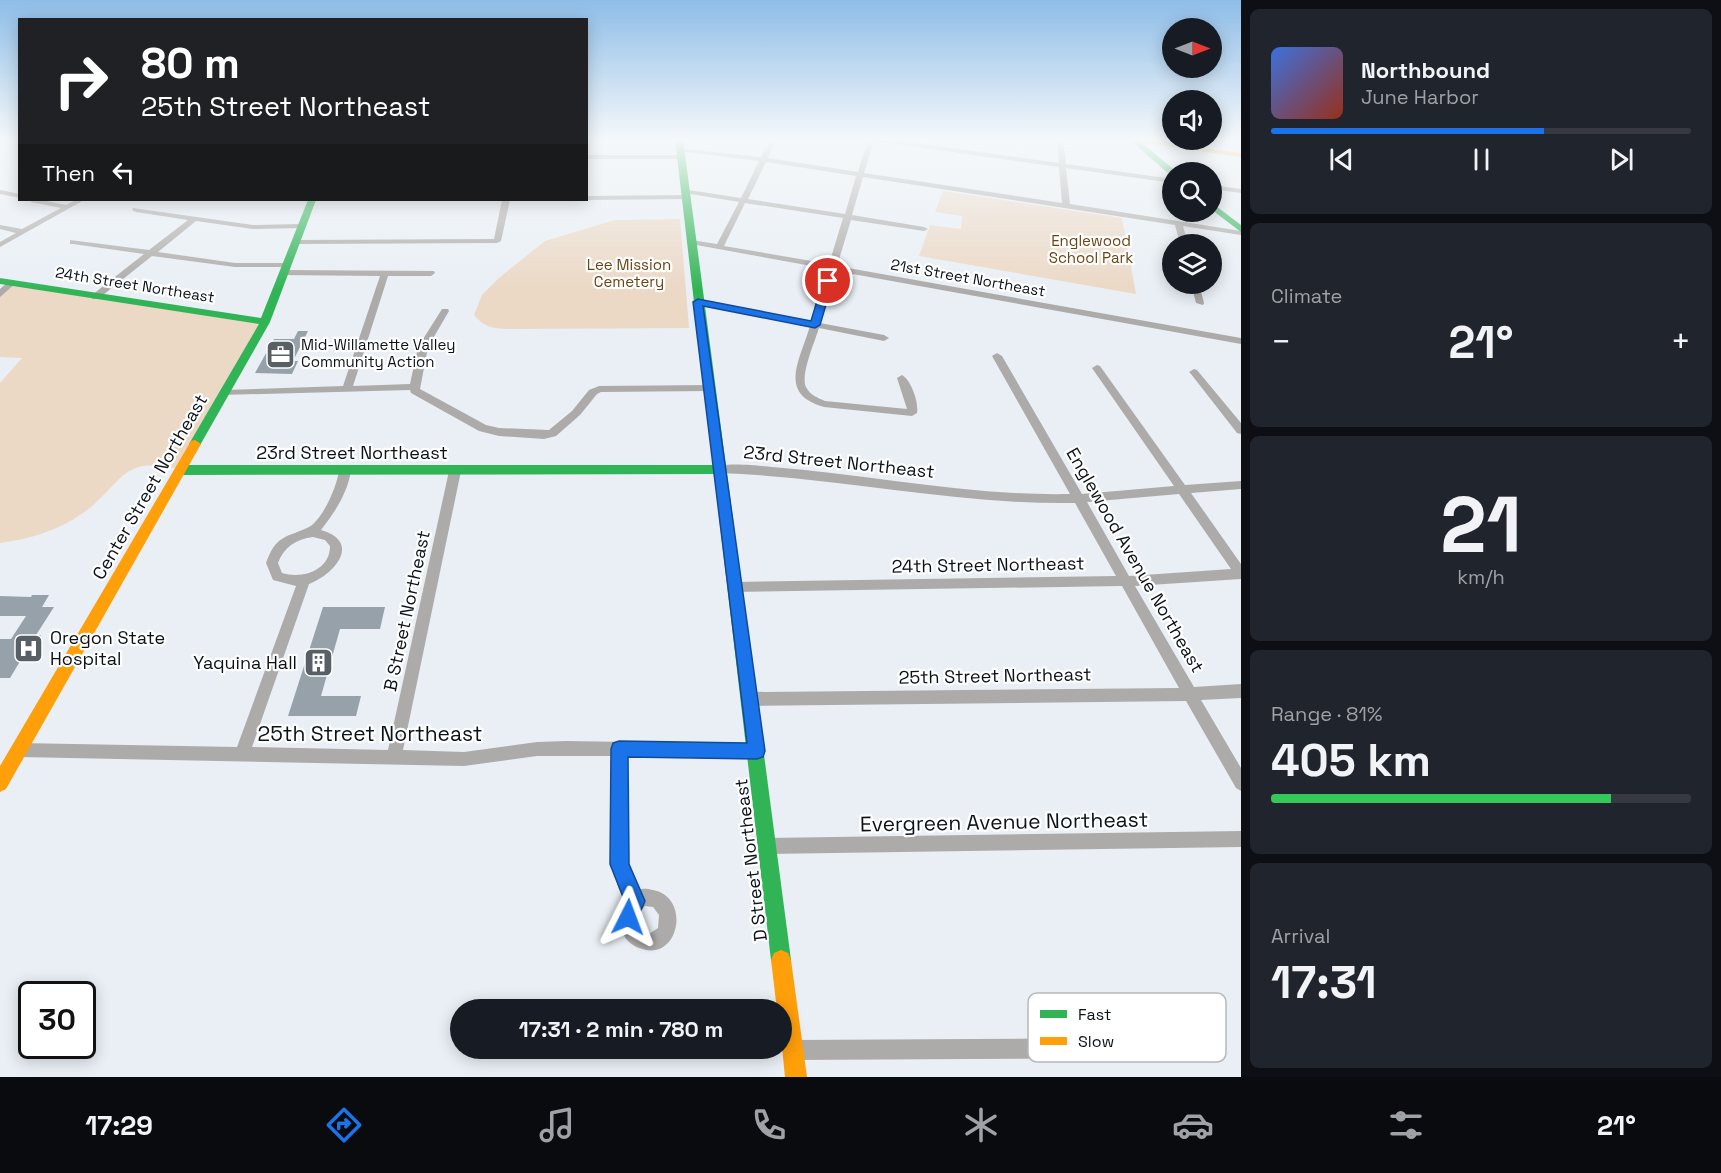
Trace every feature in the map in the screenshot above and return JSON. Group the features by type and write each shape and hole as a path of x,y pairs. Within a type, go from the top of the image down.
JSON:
{"street":[{"name":"D Street Northeast","path":"684,189 757,751 796,1077"},
{"path":"720,246 749,189"},
{"path":"856,189 799,380 800,387 814,401 838,407 912,413 913,406 902,378"},
{"path":"959,189 1241,231"},
{"path":"1065,189 1066,206"},
{"path":"0,192 18,196"},
{"path":"588,198 685,194 744,199 924,229"},
{"path":"39,201 67,207"},
{"path":"0,245 78,201"},
{"name":"Center Street Northeast","path":"0,783 265,322 312,201"},
{"path":"295,242 497,241 506,201"},
{"path":"136,210 262,228 302,226"},
{"path":"1222,215 1241,231"},
{"path":"95,297 194,219"},
{"path":"1178,223 1181,234"},
{"path":"0,227 22,232"},
{"path":"73,242 246,267 431,273"},
{"name":"21st Street Northeast","path":"691,242 1241,341"},
{"path":"347,388 385,273"},
{"path":"0,294 6,282"},
{"name":"24th Street Northeast","path":"6,282 265,322"},
{"path":"1198,294 1200,303"},
{"path":"698,302 884,338"},
{"path":"445,311 423,347 414,387 415,392 483,428 498,432 552,434 582,406 593,392 599,389 709,388"},
{"name":"Englewood Avenue Northeast","path":"997,356 1241,783"},
{"path":"1097,368 1241,574"},
{"path":"1194,372 1241,430"},
{"path":"225,393 414,387"},
{"name":"23rd Street Northeast","path":"181,470 719,469 793,472 1009,497 1078,498 1128,496 1181,489 1241,485"},
{"path":"313,532 337,500 342,490 345,471"},
{"name":"B Street Northeast","path":"394,758 455,471"},
{"path":"313,532 323,533 335,542 338,549 336,557 324,572 304,582 284,580 277,576 272,563 284,542 313,532"},
{"name":"24th Street Northeast","path":"735,587 1125,581 1241,574"},
{"path":"242,755 304,582"},
{"name":"25th Street Northeast","path":"750,699 1189,694 1241,691"},
{"name":"25th Street Northeast","path":"19,750 464,759 537,749 757,751"},
{"path":"619,749 619,864 625,883 636,901"},
{"name":"Evergreen Avenue Northeast","path":"767,846 1241,839"},
{"path":"793,1050 1028,1049"}],"green space":[{"name":"Englewood School Park","path":"943,191 1122,218 1136,294 919,256 930,225 961,229 962,216 935,212"},
{"name":"Lee Mission Cemetery","path":"680,219 689,328 505,329 488,326 474,315 482,295 500,277 545,241 615,220"},
{"path":"12,283 265,322 181,470 161,466 134,469 124,475 83,513 64,525 22,539 0,543 0,383 22,358 0,357 0,294"}],"building":[{"name":"Mid-Willamette Valley Community Action","path":"298,331 308,331 293,361 298,361 292,374 255,373 274,339 294,339"},
{"name":"Oregon State Hospital","path":"32,595 49,595 42,607 54,607 36,635 41,635 33,648 28,648 10,678 0,678 0,639 11,639 26,616 0,616 0,596 31,597"},
{"name":"Yaquina Hall","path":"323,607 385,607 380,629 340,629 321,696 361,696 356,716 288,716"}],"traffic: fast":[{"path":"685,189 781,960"},
{"path":"195,444 265,322 312,201"},
{"path":"1222,214 1241,229"},
{"path":"0,281 265,322"},
{"path":"181,470 719,469"}],"traffic: slow":[{"path":"0,783 195,444"},
{"path":"781,960 796,1077"}],"place":[{"name":"Mid-Willamette Valley Community Action","path":"280,354"},
{"name":"Oregon State Hospital","path":"29,648"},
{"name":"Yaquina Hall","path":"318,663"}],"route":[{"path":"628,917 636,901 625,883 619,864 619,749 757,751 698,302 815,325 828,281"}]}
